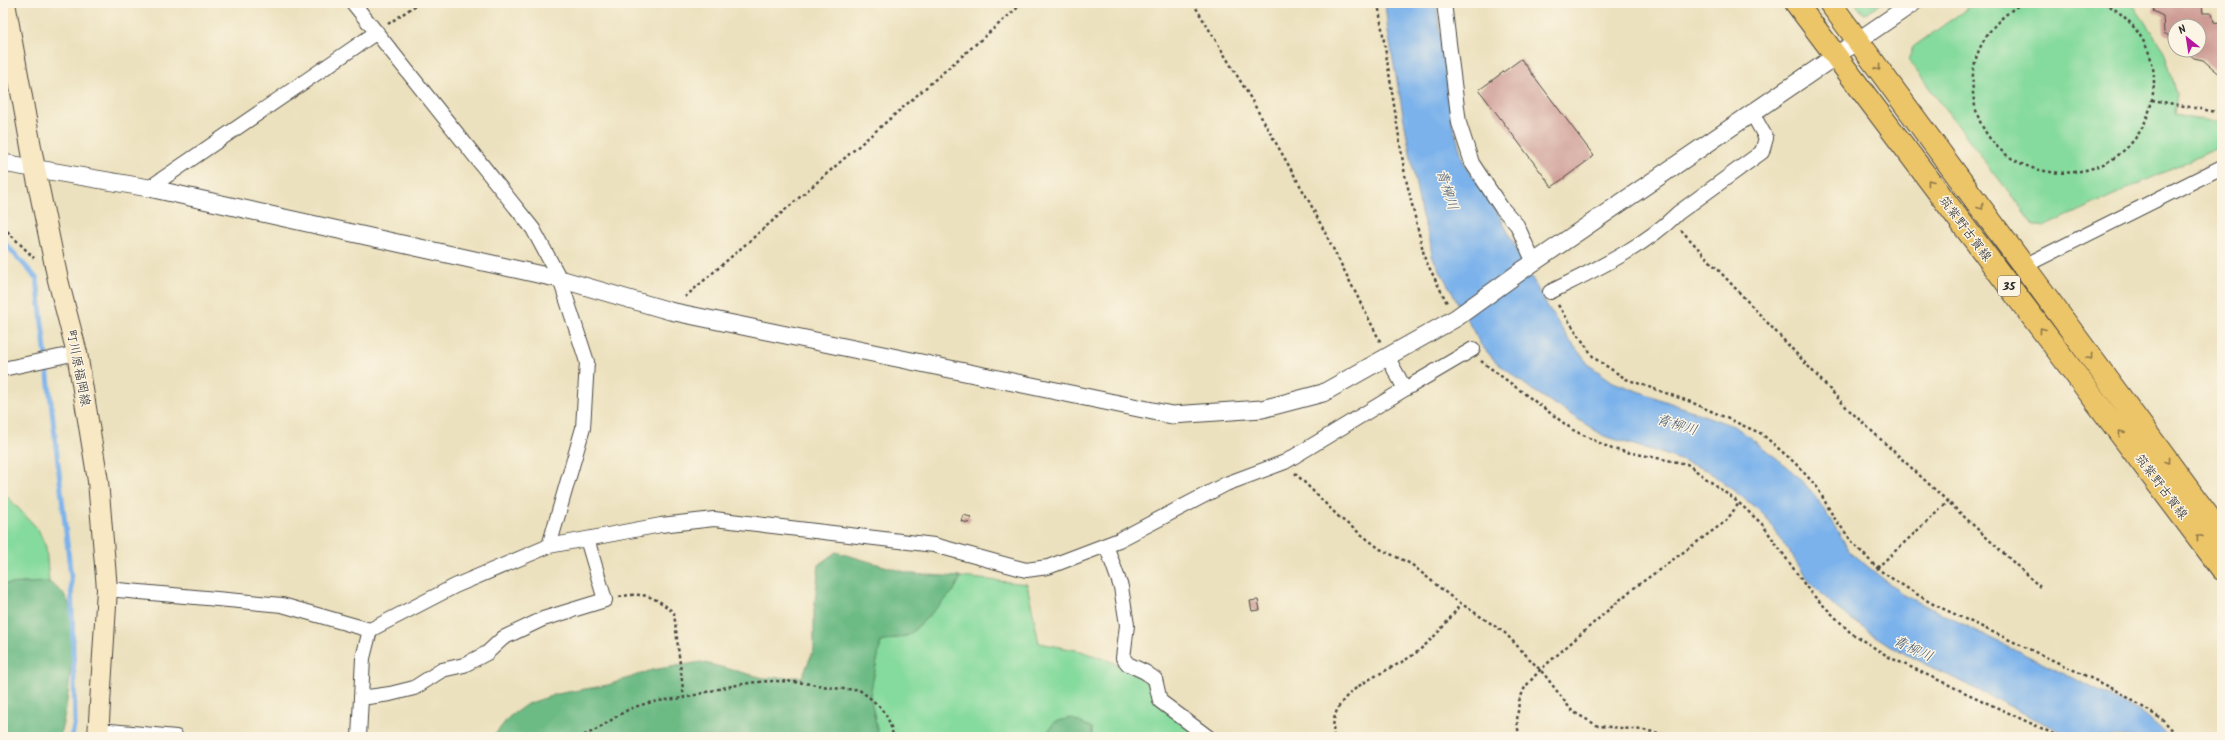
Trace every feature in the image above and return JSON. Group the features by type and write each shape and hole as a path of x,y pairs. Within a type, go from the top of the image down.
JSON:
{"main road":[{"name":"町川原福岡線","path":"5,3 35,169 59,286 77,353 98,481 107,589 99,733"},
{"name":"筑紫野古賀線","path":"1796,3 2222,569"},
{"name":"筑紫野古賀線","path":"1830,3 2222,535"}],"street":[{"path":"353,3 533,229 560,279 587,362 583,428 549,546"},
{"path":"1444,3 1459,123 1472,163 1501,207 1517,225 1529,266"},
{"path":"3,164 149,188 560,279 670,311 1172,415 1262,409 1323,393 1388,358 1461,314 1913,3"},
{"path":"149,188 376,32"},
{"path":"1550,292 1616,258 1672,219 1762,152 1766,138 1752,113"},
{"path":"2024,266 2222,167"},
{"path":"107,589 282,605 370,630 455,586 549,546 661,525 714,518 934,545 1026,570 1048,567 1106,545 1226,484 1285,462 1473,349"},
{"path":"3,369 77,353"},
{"path":"1388,358 1405,389"},
{"path":"361,698 390,694 414,688 442,670 464,665 487,652 503,638 543,619 605,600 587,538"},
{"path":"1106,545 1123,594 1127,625 1123,658 1128,664 1145,672 1155,679 1160,702 1208,737"},
{"path":"358,737 363,658 370,630"},
{"path":"99,733 176,737"}],"path":[{"path":"376,32 419,3"},
{"path":"670,311 1023,3"},
{"path":"1193,3 1247,92 1310,203 1388,358"},
{"path":"1378,3 1405,175 1425,259 1435,282 1461,314"},
{"path":"2023,3 2010,10 1994,26 1981,44 1974,65 1972,87 1976,108 1984,129 1998,146 2014,160 2035,170 2056,174 2078,173 2099,166 2118,155 2134,140 2146,121 2152,100 2154,79 2150,58 2142,39 2134,27 2114,8 2111,3"},
{"path":"2104,3 2114,8"},
{"path":"2152,100 2222,113"},
{"path":"1672,219 1848,409 2040,588"},
{"path":"3,227 35,258"},
{"path":"1550,292 1594,358 1626,379 1691,402 1762,434 1795,463 1817,487 1833,516 1853,543 1877,568 1931,603 2116,690 2163,720 2179,737"},
{"path":"1473,349 1480,360 1573,430 1612,449 1687,464 1739,503 1762,524 1810,592 1851,633 1889,657 2060,737"},
{"path":"1285,462 1340,518 1380,549 1411,564 1461,604 1505,633 1540,670 1572,711 1598,726 1644,730 1676,737"},
{"path":"1877,568 1948,502"},
{"path":"1519,737 1517,721 1519,701 1526,687 1540,670 1630,592 1726,521 1739,503"},
{"path":"605,600 637,593 663,603 674,613 684,698"},
{"path":"1334,737 1332,726 1346,697 1362,684 1413,655 1447,624 1461,604"},
{"path":"578,737 592,734 625,712 654,702 684,698 750,681 793,682 846,690 858,689 880,705 892,727 893,737"}],"green space":[{"path":"1855,3 1882,3 1864,14"},
{"path":"1975,3 2132,3 2164,51 2177,94 2174,114 2222,123 2222,146 2043,227 2034,225 1908,60 1913,47"},
{"path":"3,492 38,529 46,547 49,582 3,584"},
{"path":"836,552 912,574 961,577 953,592 909,635 881,642 870,694 877,730 876,737 493,737 509,717 527,704 557,694 608,685 652,670 701,662 764,678 802,677 814,649 814,611 819,564"},
{"path":"961,577 1027,584 1039,643 1081,651 1113,662 1145,681 1160,701 1204,737 1092,737 1092,728 1054,722 1045,737 876,737 877,730 870,694 881,642 909,635 953,592"},
{"path":"49,582 60,590 65,596 72,623 69,687 59,737 3,737 3,584"},
{"path":"1071,718 1092,728 1092,737 1045,737 1054,722"}],"water":[{"name":"青柳川","path":"1385,3 1436,3 1452,122 1464,163 1498,213 1543,299 1567,337 1589,365 1613,382 1736,427 1788,467 1814,494 1852,554 1902,594 2119,701 2144,715 2169,737 2071,737 1892,647 1835,607 1809,581 1764,514 1707,470 1664,454 1604,436 1531,389 1496,362 1481,345 1432,256 1430,241 1421,213 1388,32"}],"building":[{"path":"2156,3 2197,3 2202,5 2203,13 2212,13 2214,22 2222,23 2222,76 2203,60 2194,58 2207,58 2207,18 2167,18 2167,35 2164,33 2163,16 2153,11"},
{"path":"1521,59 1594,156 1552,187 1479,90"},
{"path":"963,515 971,517 969,523 961,521"},
{"path":"1258,600 1260,610 1252,611 1250,601"}],"waterway":[{"path":"3,241 37,279 71,577 75,721 72,737"}]}
